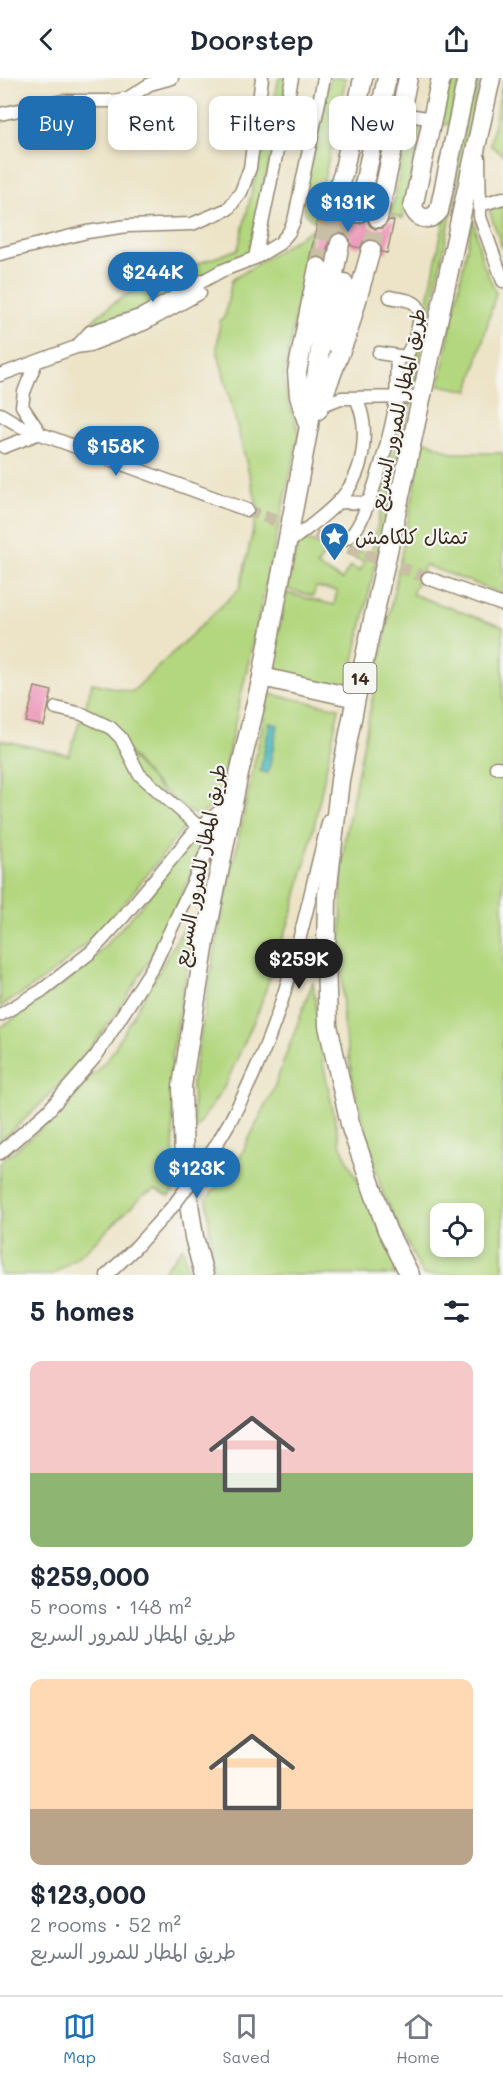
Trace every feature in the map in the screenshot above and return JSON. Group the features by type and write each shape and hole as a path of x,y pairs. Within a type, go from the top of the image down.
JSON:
{"highway":[{"path":"345,210 333,172 356,78"},
{"path":"345,210 339,189 363,78"},
{"path":"345,210 375,78"},
{"path":"383,96 387,78"},
{"path":"404,96 408,78"},
{"path":"441,78 413,207 424,219 435,216 439,211 467,78"},
{"name":"طريق المطار للمرور السريع","path":"410,1275 387,1230 351,1128 328,1026 327,895 340,780 356,698 491,78"},
{"path":"345,210 367,150"},
{"path":"378,218 392,150"},
{"name":"طريق المطار للمرور السريع","path":"192,1176 184,1166 182,1086 205,942 238,778 262,677 309,426 323,330 345,244 336,366"},
{"path":"309,426 320,406 351,324 371,250"},
{"path":"309,426 299,396 297,372 318,267"},
{"path":"262,677 356,698"},
{"path":"181,1202 194,1237 204,1275"}],"street":[{"path":"0,114 62,101 128,98 150,84 172,78"},
{"path":"0,254 87,232 127,226 192,224 228,209 241,192 250,168 262,78"},
{"path":"255,258 292,78"},
{"path":"0,375 76,347 90,332 111,331 280,243 294,221 324,78"},
{"path":"416,116 432,119"},
{"path":"480,134 480,217 503,281"},
{"path":"480,205 503,198"},
{"path":"379,353 405,357 411,350 416,336 420,314 418,307 414,302 390,297"},
{"path":"342,540 354,531 367,504 391,424 396,398 397,357"},
{"path":"2,450 16,424 24,392 36,362"},
{"path":"320,406 341,398 422,398"},
{"path":"287,544 339,502 355,482 362,456 365,429 356,398"},
{"path":"22,406 40,433"},
{"path":"0,414 16,424 247,510"},
{"path":"2,450 40,433"},
{"path":"339,502 367,504"},
{"path":"428,578 503,605"},
{"path":"56,708 82,714 111,728 121,738 139,774 199,827"},
{"path":"0,1153 47,1112 96,1056 154,965 197,874 238,778"},
{"path":"107,1275 181,1202 192,1176 215,1149 238,1108 278,1011 340,780"},
{"path":"0,1015 41,991 91,951 124,916 199,827 226,806"}],"green space":[{"path":"279,78 288,78 284,96 275,96"},
{"path":"330,78 346,78 342,96 329,96 330,150 315,222 305,212 303,201 313,150 317,150 317,134"},
{"path":"451,78 461,78 449,124 445,125 441,122"},
{"path":"473,78 480,78 415,385 411,383"},
{"path":"503,82 503,155 490,145"},
{"path":"416,121 422,122 403,218 391,215 404,150 416,150"},
{"path":"262,150 272,150 249,252 141,310 89,325 104,310 139,288 238,249"},
{"path":"503,205 503,250 489,210"},
{"path":"473,218 482,261 496,293 469,391 439,385"},
{"path":"312,229 284,376 299,435 218,799 210,809 197,816 183,808 153,781 85,709 92,683 132,692 240,588 258,508 217,349 220,321 225,316 232,280"},
{"path":"405,402 411,404 349,683 341,688 270,670 287,593 334,605 337,591 316,587 313,596 287,589 298,543 301,539 329,546 317,566 342,580 350,566 360,571 364,562 355,558 358,551 371,554"},
{"path":"424,440 452,453 503,453 503,594 425,565 412,594 503,627 503,1275 423,1275 383,1194 354,1088 343,1022 341,881 345,837"},
{"path":"269,694 339,708 312,836 293,910 258,1012 225,1086 194,1132 192,1083 215,949"},
{"path":"80,720 90,722 117,738 187,823 122,905 87,943 47,977 0,1007 0,740 69,755"},
{"path":"206,835 180,899 125,999 104,1030 55,1089 0,1141 0,1028 82,971 144,903 172,864 198,837"},
{"path":"187,922 194,928 172,1054 174,1190 169,1196 155,1190 144,1195 84,1252 52,1275 0,1275 0,1162 50,1122 110,1056"},
{"path":"313,981 322,1058 340,1144 402,1275 214,1275 207,1199 240,1157 274,1088"},
{"path":"183,1247 189,1275 160,1275"}],"water":[{"path":"270,723 278,725 268,773 260,771"}],"building":[{"path":"341,210 347,211 351,222 361,224 367,219 370,226 375,229 382,228 389,220 394,221 387,253 382,252 375,239 363,242 360,248 351,246 347,234 337,232 329,240 325,259 315,256 309,260 320,211 325,217 331,218"},
{"path":"35,687 52,691 44,726 26,722"}],"tunnel":[{"path":"318,267 330,207"},
{"path":"340,243 346,211"},
{"path":"371,250 378,218"},
{"path":"247,510 428,578"}],"place":[{"name":"تمثال كلكامش","path":"334,562"}]}
